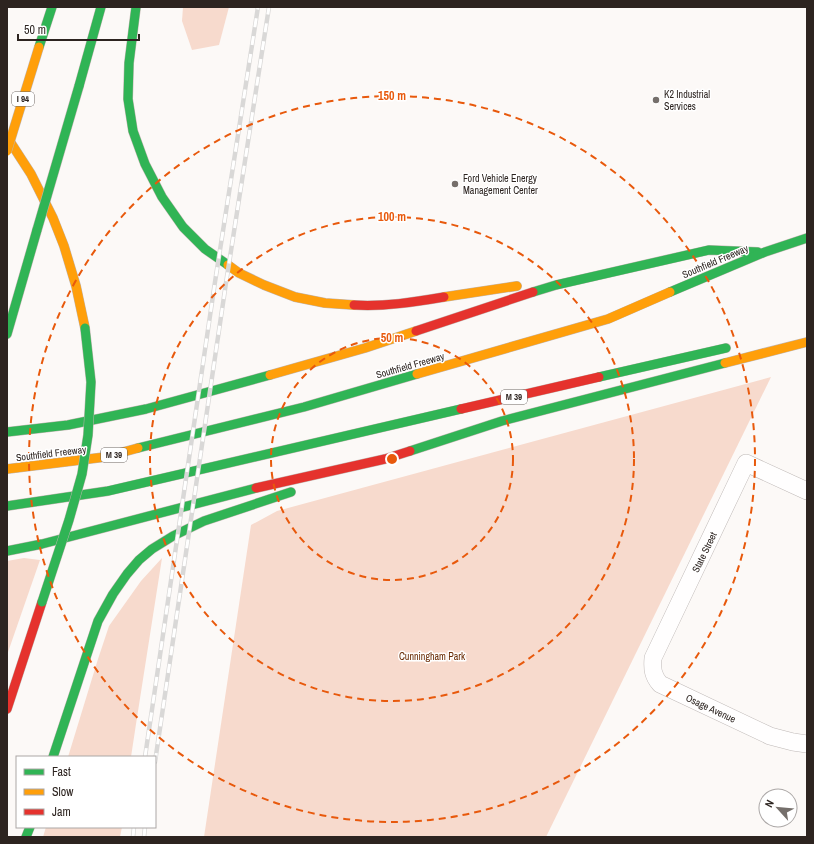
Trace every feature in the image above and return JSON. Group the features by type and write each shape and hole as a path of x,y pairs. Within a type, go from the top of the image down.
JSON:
{"highway":[{"name":"I 94","path":"7,151 52,7"},
{"path":"7,334 101,7"},
{"path":"136,7 129,63 128,99 133,131 144,164 162,197 183,227 205,249 240,273 264,285 295,297 325,303 365,306 414,302 542,282 556,285"},
{"path":"7,137 31,174 53,218 64,246 74,280 85,328 90,382 88,435 82,474 69,520 7,709"},
{"name":"Southfield Freeway","path":"7,469 105,458 312,405 608,319 765,252 807,238"},
{"path":"7,432 68,425 146,409 195,396 365,348 556,285 709,250 765,252"},
{"path":"7,551 42,544 245,490 385,459 502,421 807,342"},
{"name":"M 39","path":"7,506 108,491 738,345"},
{"path":"321,482 372,466 385,459"},
{"path":"53,756 98,621 113,594 139,560 152,549 173,536 204,521 299,490"}],"street":[{"name":"State Street","path":"661,641 746,463 807,491"},
{"name":"Osage Avenue","path":"661,641 653,658 652,667 656,680 660,684 770,736 807,744"}],"green space":[{"path":"183,7 229,7 219,45 192,50 182,21"},
{"name":"Cunningham Park","path":"771,377 546,837 204,837 251,525 277,511"},
{"path":"24,558 40,560 7,655 7,561"},
{"path":"162,558 131,756 68,756 109,626 141,581"},
{"path":"46,828 122,828 120,837 43,837"}],"railway":[{"path":"145,756 215,282 258,7"},
{"path":"156,756 226,283 269,7"},
{"path":"133,837 134,828"},
{"path":"144,837 145,828"}],"traffic: fast":[{"path":"39,47 52,7"},
{"path":"79,86 101,7"},
{"path":"136,7 129,63 128,99 133,131 145,164 162,197 183,227 205,249 228,265"},
{"path":"37,230 79,86"},
{"path":"7,334 37,230"},
{"path":"670,292 765,252 807,238"},
{"path":"533,292 556,285 709,250 758,252"},
{"path":"42,602 69,520 82,474 88,435 91,382 85,328"},
{"path":"599,377 726,348"},
{"path":"410,451 502,421 725,363"},
{"path":"138,448 304,407 417,374"},
{"path":"7,432 68,425 146,409 270,375"},
{"path":"7,506 108,491 461,409"},
{"path":"7,551 42,544 256,488"},
{"path":"53,756 98,621 113,594 139,560 152,549 173,536 204,521 291,492"},
{"path":"26,837 30,828"}],"traffic: slow":[{"path":"7,151 39,47"},
{"path":"7,137 31,174 53,218 64,246 76,286 85,328"},
{"path":"228,265 239,273 264,285 295,297 325,303 354,305"},
{"path":"444,297 517,286"},
{"path":"417,374 608,319 670,292"},
{"path":"270,375 365,348 416,331"},
{"path":"725,363 807,342"},
{"path":"7,469 105,457 138,448"}],"traffic: jam":[{"path":"416,331 533,292"},
{"path":"354,305 388,305 444,297"},
{"path":"461,409 599,377"},
{"path":"256,488 385,459 410,451"},
{"path":"7,709 42,602"}],"place":[{"name":"K2 Industrial Services","path":"656,100"},
{"name":"Ford Vehicle Energy Management Center","path":"455,184"}]}
